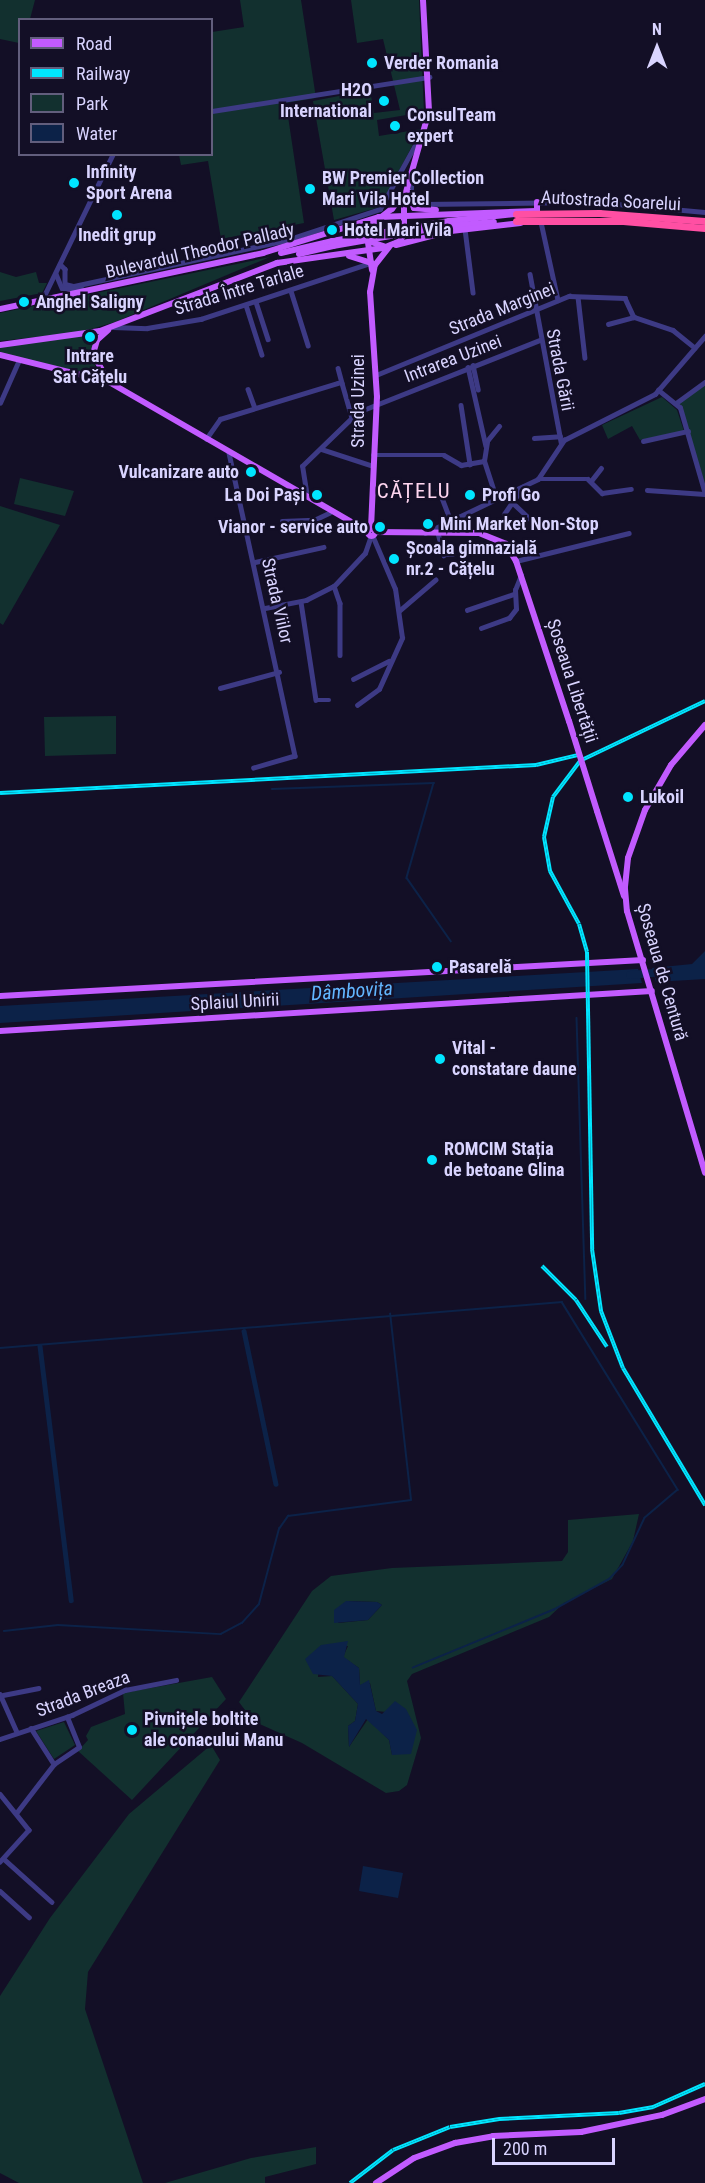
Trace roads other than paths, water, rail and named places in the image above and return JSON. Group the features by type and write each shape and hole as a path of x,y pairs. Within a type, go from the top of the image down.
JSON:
{"highway":[{"name":"Autostrada Soarelui","path":"516,217 549,212 705,221"},
{"name":"Autostrada Soarelui","path":"516,217 705,228"}],"main road":[{"path":"411,177 398,202 366,231 373,244 389,247 402,239 405,228 403,212 428,122 429,77 423,0"},
{"path":"411,177 413,202 416,209 460,213"},
{"path":"403,212 413,202"},
{"path":"537,202 537,211"},
{"path":"231,279 272,261 331,241 383,216 403,212 549,212"},
{"path":"383,216 405,228"},
{"path":"331,241 449,223 516,217"},
{"name":"Bulevardul Theodor Pallady","path":"0,345 113,327 231,279 285,261 389,247 465,229 564,219"},
{"name":"Strada Uzinei","path":"366,231 372,263 369,318 377,405 371,532"},
{"name":"Bulevardul Theodor Pallady","path":"0,309 331,241"},
{"name":"Strada Uzinei","path":"372,274 389,247"},
{"path":"328,254 358,256 372,263"},
{"path":"109,382 93,354 98,340 113,327"},
{"name":"Șoseaua Libertății","path":"0,355 109,382 329,513 371,532 495,537 510,548 569,721 625,898"},
{"name":"Șoseaua de Centură","path":"705,725 655,790 628,858 625,881 625,898 705,1173"},
{"path":"610,854 625,881"},
{"path":"614,861 623,863 628,858"},
{"path":"623,961 636,955 638,943"},
{"name":"Splaiul Unirii","path":"0,996 643,960"},
{"name":"Splaiul Unirii","path":"0,1031 652,991"},
{"path":"376,2183 414,2158 455,2143 500,2135 581,2132 652,2118 705,2098"}],"street":[{"path":"213,111 429,77"},
{"path":"60,264 65,269 64,282 74,286 326,228 385,206 428,122"},
{"path":"41,301 112,156"},
{"path":"413,202 464,206 537,202 626,204 705,212"},
{"path":"542,222 558,300"},
{"path":"326,228 331,241"},
{"path":"465,229 473,292"},
{"name":"Strada Între Tarlale","path":"113,327 174,324 256,302 372,263"},
{"path":"56,271 57,282 65,289 101,288"},
{"name":"Strada Gării","path":"530,274 540,340 561,442"},
{"path":"291,291 308,345"},
{"path":"578,297 585,358"},
{"name":"Strada Marginei","path":"376,375 558,300 578,297 625,298 634,317 673,330 695,348"},
{"path":"256,302 268,339"},
{"path":"246,305 262,355"},
{"path":"608,324 634,317"},
{"path":"538,479 561,442 658,390 704,338"},
{"name":"Intrarea Uzinei","path":"377,405 540,340"},
{"path":"0,403 19,360"},
{"path":"471,366 478,389"},
{"path":"471,366 486,446 484,461 496,498"},
{"path":"338,368 352,417"},
{"path":"676,403 705,382"},
{"path":"206,439 218,420 342,383"},
{"path":"248,389 255,408"},
{"path":"647,490 705,494 688,431 676,403 658,390"},
{"path":"309,501 300,470 352,417 377,405"},
{"path":"461,405 470,464"},
{"path":"486,446 499,426"},
{"path":"643,441 688,431"},
{"name":"Strada Gării","path":"534,438 560,436"},
{"path":"321,448 373,466"},
{"name":"Strada Viilor","path":"229,453 255,562 296,756 254,768"},
{"path":"373,455 444,455 460,465 484,461"},
{"path":"591,481 601,468"},
{"path":"425,533 450,518 538,479 573,477 591,481 600,492 631,489"},
{"path":"504,514 524,486"},
{"path":"439,490 450,518"},
{"path":"513,503 530,519"},
{"path":"282,521 314,520 329,513"},
{"path":"265,608 301,602 334,586 365,553 371,532"},
{"path":"357,705 379,689 389,661 402,638 399,611 371,532"},
{"path":"516,561 629,532"},
{"path":"438,533 444,555 453,555"},
{"path":"255,562 323,547"},
{"path":"481,628 509,618 518,607 514,594 521,575"},
{"path":"399,611 435,580"},
{"path":"334,586 340,603 340,655"},
{"path":"467,610 514,594"},
{"path":"301,602 316,700 329,700"},
{"path":"353,679 389,661"},
{"path":"220,688 279,672"},
{"name":"Strada Breaza","path":"0,1738 67,1717 125,1690 176,1680"},
{"path":"17,1732 1,1695 38,1688"},
{"path":"17,1812 54,1764 80,1746 67,1717"},
{"path":"31,1728 54,1764"},
{"path":"0,1794 17,1812 28,1834 2,1861 52,1902"},
{"path":"0,1891 29,1917"}],"water":[{"path":"705,951 705,979 656,982 652,968 692,964"},
{"path":"638,969 642,983 0,1023 0,1006"},
{"path":"346,1601 377,1602 382,1605 368,1620 334,1623 334,1610"},
{"path":"348,1641 344,1657 359,1668 360,1685 369,1680 376,1711 382,1714 395,1701 406,1709 417,1730 411,1754 392,1755 389,1740 366,1719 349,1747 348,1726 355,1721 358,1704 332,1676 313,1674 305,1659 321,1645"},
{"path":"363,1866 403,1873 398,1898 359,1891"}],"waterway":[{"path":"272,789 434,783 407,878 451,941"},
{"name":"Dâmbovița","path":"630,975 663,972"},
{"path":"577,1018 586,1299"},
{"path":"0,1348 562,1302 678,1490 645,1518 623,1565 610,1579 554,1610 413,1668"},
{"path":"4,1631 58,1625 221,1634 242,1623 259,1604 279,1529 288,1516 411,1500 390,1314"},
{"path":"244,1331 276,1484"},
{"path":"40,1346 71,1600"}],"railway":[{"path":"705,701 580,761 553,797 544,837 550,871 579,924 587,952 592,1249 601,1311 623,1368 705,1505"},
{"path":"0,793 536,765 582,754"},
{"path":"542,1266 576,1300 607,1347"},
{"path":"350,2183 393,2150 450,2127 499,2119 619,2113 653,2107 705,2084"}],"place":[{"name":"Verder Romania","path":"372,63"},
{"name":"H2O International","path":"384,101"},
{"name":"ConsulTeam expert","path":"395,126"},
{"name":"Infinity Sport Arena","path":"74,183"},
{"name":"BW Premier Collection Mari Vila Hotel","path":"310,189"},
{"name":"Inedit grup","path":"117,215"},
{"name":"Hotel Mari Vila","path":"332,230"},
{"name":"Anghel Saligny","path":"24,302"},
{"name":"Intrare Sat Cățelu","path":"90,337"},
{"name":"Vulcanizare auto","path":"251,472"},
{"name":"La Doi Pași","path":"317,495"},
{"name":"Profi Go","path":"470,495"},
{"name":"Mini Market Non-Stop","path":"428,524"},
{"name":"Vianor - service auto","path":"380,527"},
{"name":"Școala gimnazială nr.2 - Cățelu","path":"394,559"},
{"name":"Lukoil","path":"628,797"},
{"name":"Pasarelă","path":"437,967"},
{"name":"Vital - constatare daune","path":"440,1059"},
{"name":"ROMCIM Stația de betoane Glina","path":"432,1160"},
{"name":"Pivnițele boltite ale conacului Manu","path":"132,1730"}],"district":[{"name":"CĂȚELU","path":"414,491"}]}
